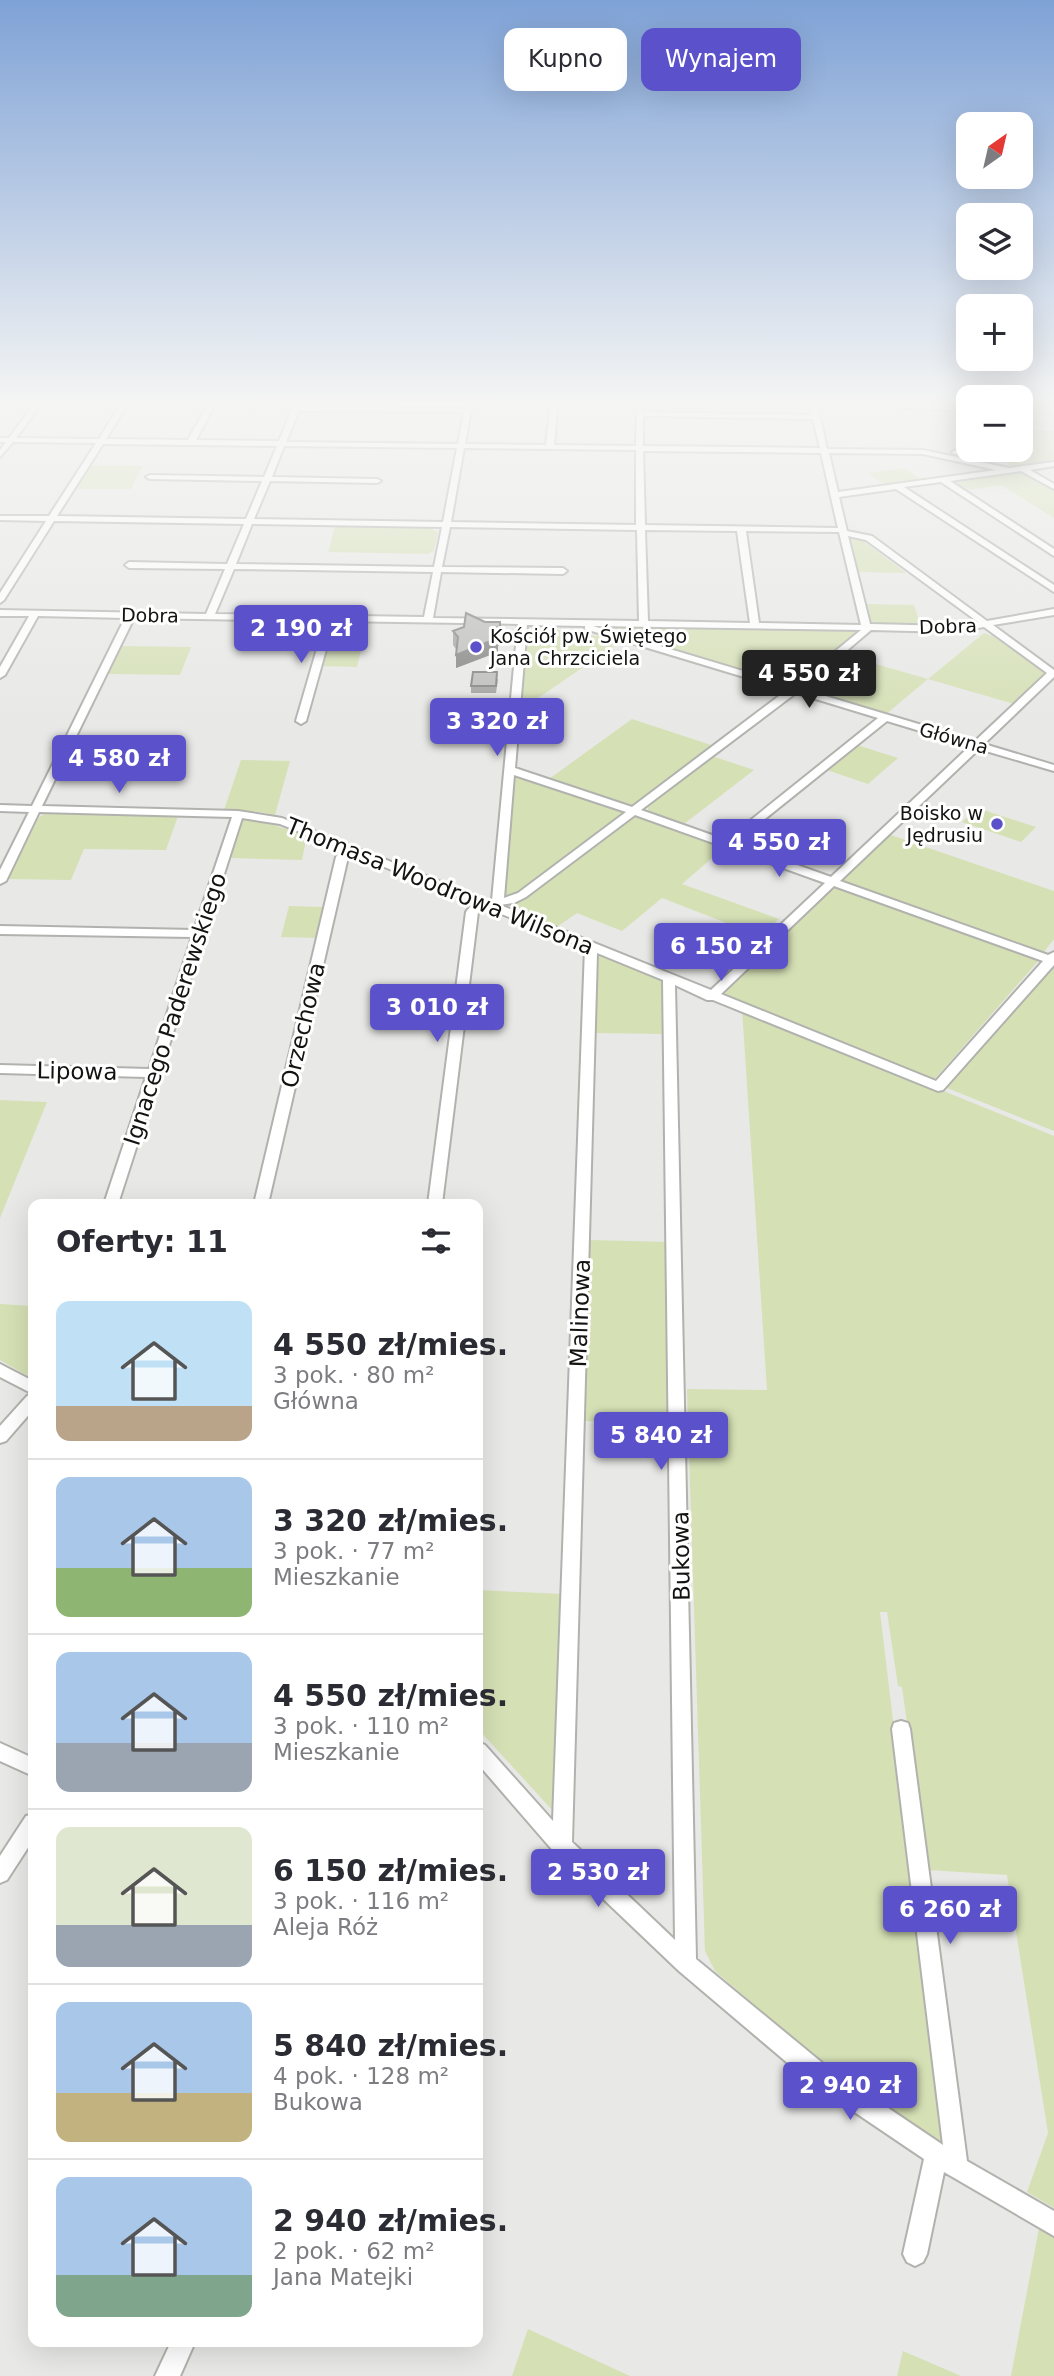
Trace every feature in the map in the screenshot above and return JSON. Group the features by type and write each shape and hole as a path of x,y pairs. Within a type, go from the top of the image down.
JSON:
{"street":[{"path":"0,600 60,510"},
{"path":"210,616 255,510"},
{"path":"428,620 448,510"},
{"path":"641,510 644,623"},
{"path":"436,1199 472,912 490,903 510,901 522,895 794,690 868,627 838,510"},
{"path":"934,510 1054,589"},
{"path":"988,510 1054,553"},
{"path":"0,518 843,531 869,538 1053,673 711,997"},
{"path":"740,528 755,626"},
{"path":"129,565 564,571"},
{"name":"Dobra","path":"0,613 953,629 1054,612"},
{"path":"0,675 35,614"},
{"path":"1,878 131,615"},
{"path":"301,721 330,618"},
{"path":"490,903 511,770 523,621"},
{"name":"Główna","path":"573,622 1054,768"},
{"path":"728,844 884,718"},
{"path":"511,770 1053,959"},
{"name":"Thomasa Woodrowa Wilsona","path":"0,808 238,814 282,821 490,903 711,997 759,1013 939,1087 1053,959"},
{"name":"Ignacego Paderewskiego","path":"113,1199 238,814"},
{"name":"Orzechowa","path":"262,1199 342,857 348,848"},
{"path":"0,930 198,934"},
{"name":"Malinowa","path":"562,1846 591,948"},
{"name":"Bukowa","path":"669,979 686,1964"},
{"name":"Lipowa","path":"0,1069 155,1073"},
{"path":"0,1370 28,1385"},
{"path":"0,1437 28,1405"},
{"path":"901,1729 957,2168"},
{"path":"0,1752 28,1765"},
{"path":"483,1757 562,1846 686,1964 818,2074 957,2168 1054,2224"},
{"path":"0,1873 28,1831"},
{"path":"915,2253 936,2154"},
{"path":"167,2376 181,2347"}],"green space":[{"path":"1041,510 1054,510 1054,518"},
{"path":"335,527 430,528 438,532 434,551 427,554 328,552"},
{"path":"848,534 854,534 906,573 858,572"},
{"path":"866,604 914,605 921,627 871,623"},
{"path":"332,622 368,622 357,667 320,666"},
{"path":"592,625 865,630 791,686"},
{"path":"551,629 597,636 601,634 623,640 525,707 520,706 526,639"},
{"path":"984,633 993,636 1044,672 1043,678 1014,704 928,679"},
{"path":"122,646 191,647 180,675 108,674"},
{"path":"844,655 928,679 885,715 817,694 807,683"},
{"path":"632,719 714,746 632,808 549,779"},
{"path":"857,745 898,758 868,784 827,770"},
{"path":"70,748 149,750 140,771 60,769"},
{"path":"712,756 754,770 684,824 649,812 647,806"},
{"path":"241,760 290,761 275,815 224,810"},
{"path":"515,773 626,812 513,897 505,896"},
{"path":"977,808 1036,827 1021,842 962,822"},
{"path":"48,813 178,816 166,850 84,849 71,880 8,879 39,817"},
{"path":"630,816 637,816 725,847 682,884 779,919 760,936 662,898 622,931 577,913 554,929 514,913 513,905"},
{"path":"250,818 307,835 302,860 229,858 241,820"},
{"path":"888,834 1054,891 1054,939 1043,953 837,880"},
{"path":"833,887 1040,959 933,1081 722,996"},
{"path":"289,906 323,907 316,938 281,937"},
{"path":"598,953 663,979 664,1034 594,1033"},
{"path":"1054,966 1054,1131 947,1088"},
{"path":"742,1009 1054,1136 1054,2208 1027,2192 1048,2133 1007,1875 927,1870 902,1687 898,1686 887,1612 880,1612 944,2146 810,2054 715,1971 705,1951 687,1389 767,1390"},
{"path":"0,1100 47,1102 0,1218"},
{"path":"590,1240 670,1242 673,1425 585,1421"},
{"path":"0,1304 28,1306 28,1376 0,1360"},
{"path":"483,1590 562,1594 554,1812 483,1734"},
{"path":"1039,2228 1054,2237 1054,2376 1011,2376"},
{"path":"528,2329 630,2376 512,2376"},
{"path":"903,2351 961,2376 897,2376"}],"building":[{"path":"466,613 485,622 500,622 500,626 494,629 500,632 491,635 498,638 456,655 458,637 453,631 464,627"},
{"path":"473,672 497,672 496,686 471,686"}],"place":[{"name":"Kościół pw. Świętego Jana Chrzciciela","path":"476,647"},
{"name":"Boisko w Jędrusiu","path":"997,824"}]}
